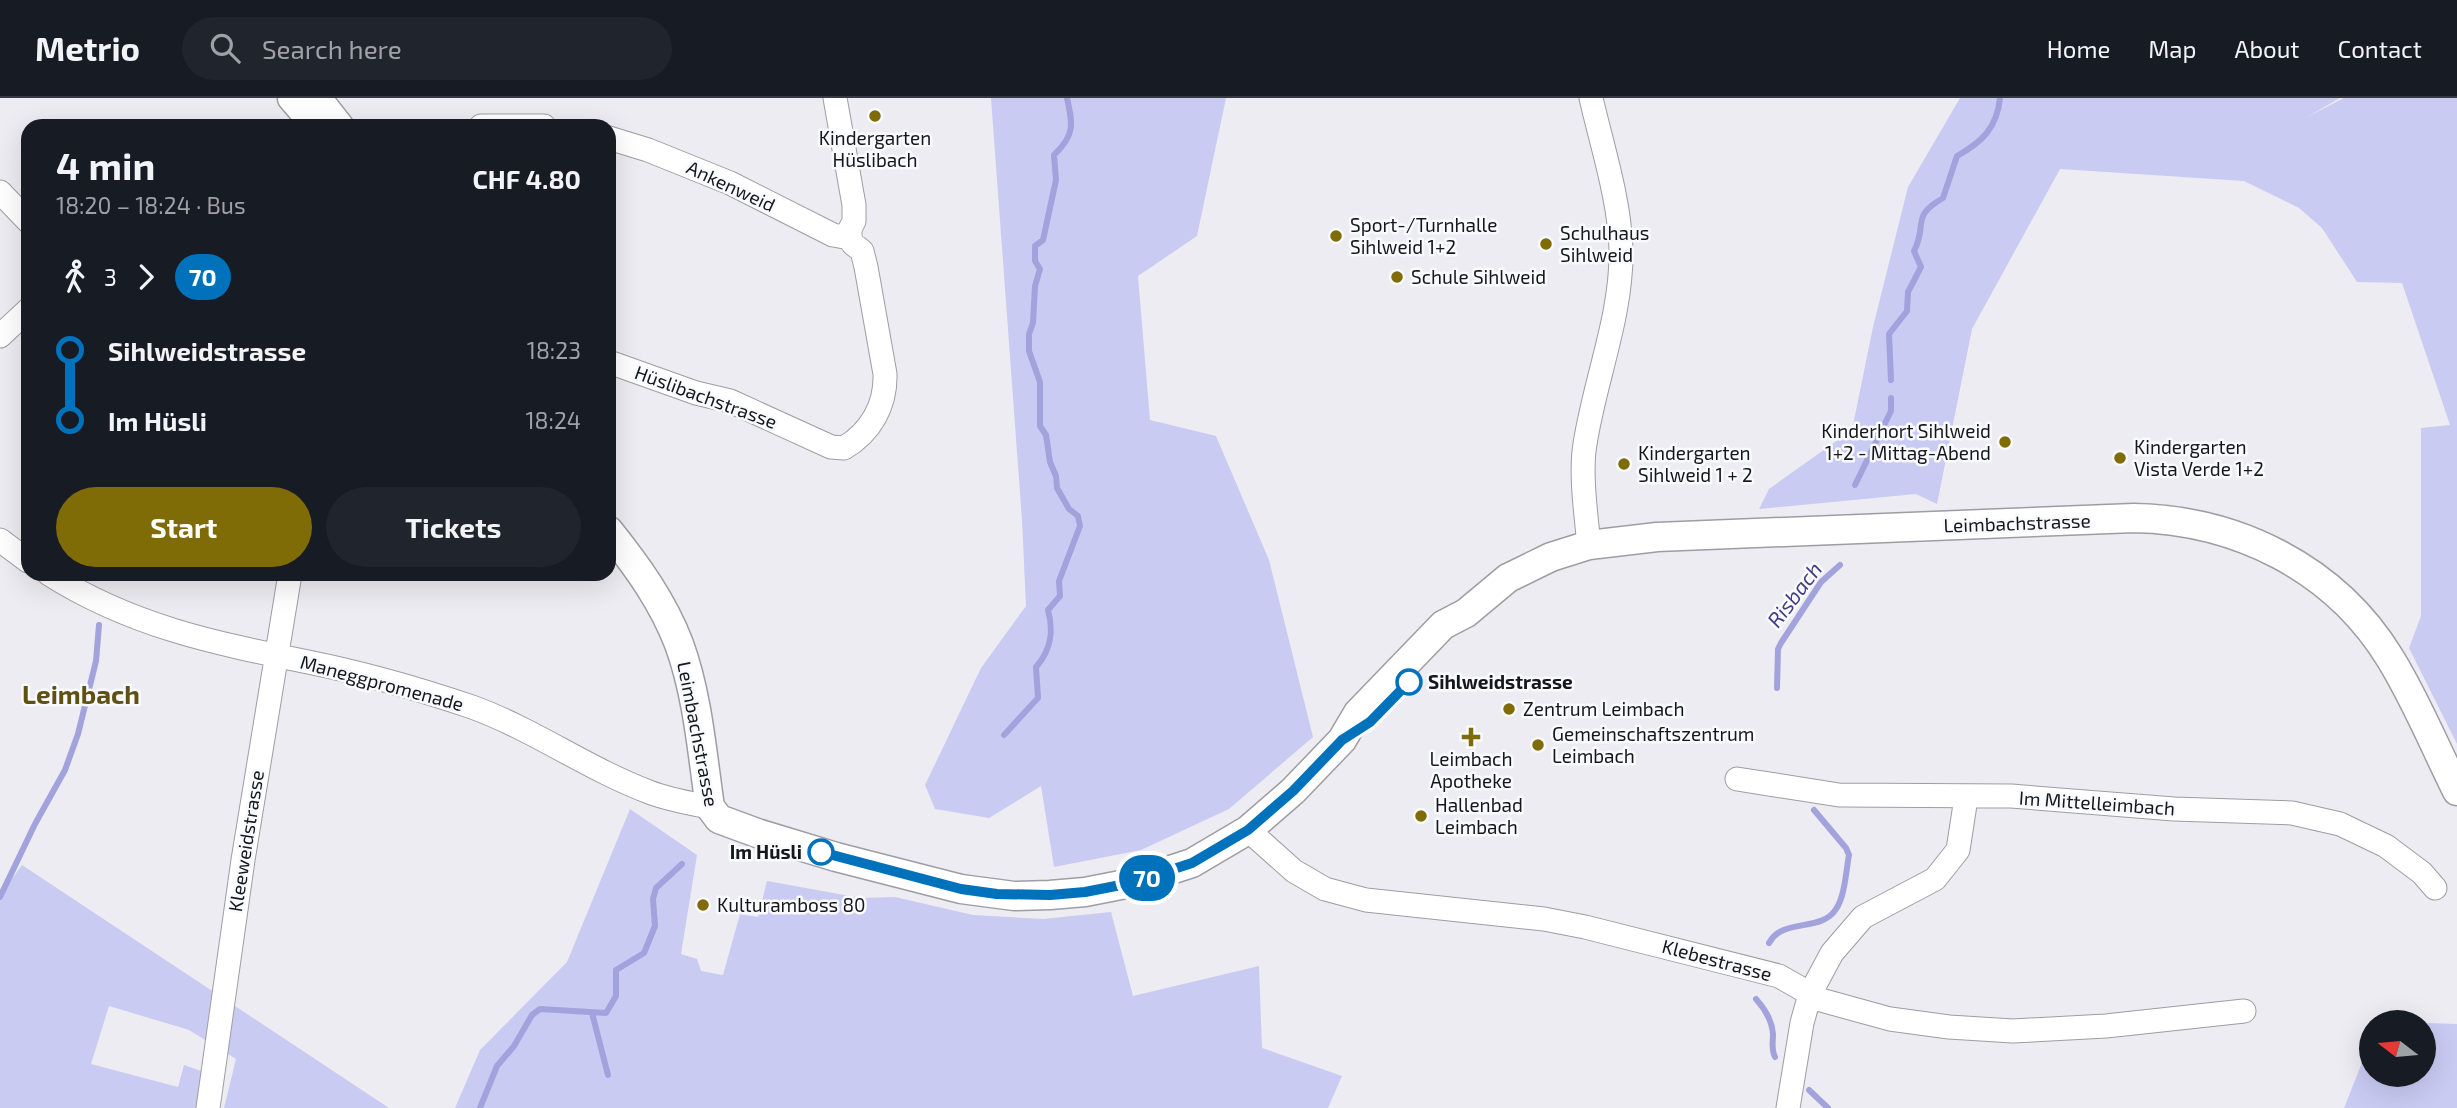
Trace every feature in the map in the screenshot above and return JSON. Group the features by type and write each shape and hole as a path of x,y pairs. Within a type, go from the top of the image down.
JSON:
{"street":[{"path":"292,98 310,119"},
{"path":"317,98 334,119"},
{"path":"835,98 854,205 850,238"},
{"path":"1588,545 1584,447 1612,326 1621,249 1615,204 1591,98"},
{"name":"Ankenweid","path":"616,140 730,183 833,235 850,238"},
{"path":"0,192 21,214"},
{"name":"Hüslibachstrasse","path":"616,364 696,393 730,401 831,447 844,448 867,431 881,405 886,388 862,251 850,238"},
{"path":"0,336 21,316"},
{"name":"Leimbachstrasse","path":"616,540 640,570 666,615 679,645 692,685 710,807 715,816 733,825 836,857 961,889 1014,895 1085,892 1131,883 1192,863 1248,830 1293,791 1342,740 1358,713 1443,625 1466,612 1508,578 1552,557 1588,545 1657,537 2134,518 2167,519 2221,530 2257,543 2286,558 2318,579 2354,612 2389,657 2457,791"},
{"path":"0,541 21,556"},
{"name":"Maneggpromenade","path":"61,581 139,621 275,657 365,675 473,708 534,735 647,792 710,807"},
{"name":"Kleeweidstrasse","path":"208,1108 243,860 289,581"},
{"name":"Im Mittelleimbach","path":"1737,779 1839,795 1966,798 2011,796 2174,809 2292,813 2340,824 2386,846 2422,873 2435,888"},
{"path":"1788,1108 1802,1023 1810,994 1832,953 1863,917 1935,879 1958,850 1966,798"},
{"name":"Klebestrasse","path":"1248,830 1294,871 1325,889 1366,900 1544,919 1585,927 1779,976 1821,1000 1890,1019 1949,1027 2013,1031 2106,1026 2244,1011"}],"shaded area":[{"path":"991,98 1226,98 1197,236 1138,276 1150,420 1216,436 1269,560 1313,737 1229,809 1141,850 1054,867 1041,786 989,818 935,809 925,785 981,668 1026,606"},
{"path":"1960,98 2340,98 2307,117 2344,98 2457,98 2457,744 2409,648 2421,616 2421,428 2450,425 2402,283 2357,282 2322,228 2299,208 2244,181 2060,169 1972,329 1937,504 1916,494 1759,509 1769,489 1852,430 1873,327 1908,187"},
{"path":"630,809 697,855 681,954 697,959 701,971 723,975 740,914 758,917 767,881 861,898 895,897 973,915 1043,919 1111,912 1133,996 1259,966 1262,1048 1342,1076 1328,1108 455,1108 480,1050 567,962"},
{"path":"22,865 389,1108 224,1108 236,1059 189,1030 109,1006 91,1064 178,1087 184,1065 201,1071 204,1083 201,1108 0,1108 0,895"},
{"path":"2436,1023 2457,1024 2457,1108 2344,1108 2359,1070 2359,1087 2436,1087"}],"waterway":[{"path":"1004,735 1038,698 1036,667 1050,640 1048,610 1060,596 1059,581 1080,526 1078,516 1069,509 1057,488 1046,435 1040,426 1040,382 1029,351 1035,286 1040,269 1035,261 1035,246 1043,240 1056,180 1054,155 1066,141 1071,129 1067,98"},
{"name":"Risbach","path":"1891,380 1889,334 1907,311 1908,292 1921,267 1914,251 1923,216 1943,198 1957,156 1974,145 1992,126 2000,98"},
{"name":"Risbach","path":"1855,485 1891,411 1891,398"},
{"name":"Risbach","path":"1777,688 1778,649 1781,643 1821,582 1840,565"},
{"path":"0,897 35,824 65,770 78,734 96,661 99,625"},
{"name":"Risbach","path":"1769,943 1783,930 1821,921 1829,916 1836,909 1841,897 1849,855 1814,810"},
{"path":"480,1108 497,1066 514,1046 532,1015 540,1009 606,1013 616,996 616,970 644,953 655,926 653,899 656,888 682,864"},
{"name":"Risbach","path":"1756,999 1771,1024 1775,1057"},
{"path":"592,1013 608,1075"},
{"name":"Risbach","path":"1809,1090 1828,1108"}],"bus line":[{"name":"70","path":"821,852 961,889 997,894 1050,895 1085,892 1131,883 1192,863 1248,830 1293,791 1342,740 1370,722 1409,682"}],"place":[{"name":"Kindergarten Hüslibach","path":"875,116"},
{"name":"Sport-/Turnhalle Sihlweid 1+2","path":"1336,236"},
{"name":"Schulhaus Sihlweid","path":"1546,244"},
{"name":"Schule Sihlweid","path":"1397,277"},
{"name":"Kinderhort Sihlweid 1+2 - Mittag-Abend","path":"2005,442"},
{"name":"Kindergarten Vista Verde 1+2","path":"2120,458"},
{"name":"Kindergarten Sihlweid 1 + 2","path":"1624,464"},
{"name":"Sihlweidstrasse","path":"1409,682"},
{"name":"Zentrum Leimbach","path":"1509,709"},
{"name":"Leimbach Apotheke","path":"1471,737"},
{"name":"Gemeinschaftszentrum Leimbach","path":"1538,745"},
{"name":"Hallenbad Leimbach","path":"1421,816"},
{"name":"Im Hüsli","path":"821,852"},
{"name":"Kulturamboss 80","path":"703,905"}],"district":[{"name":"Leimbach","path":"81,695"}]}
